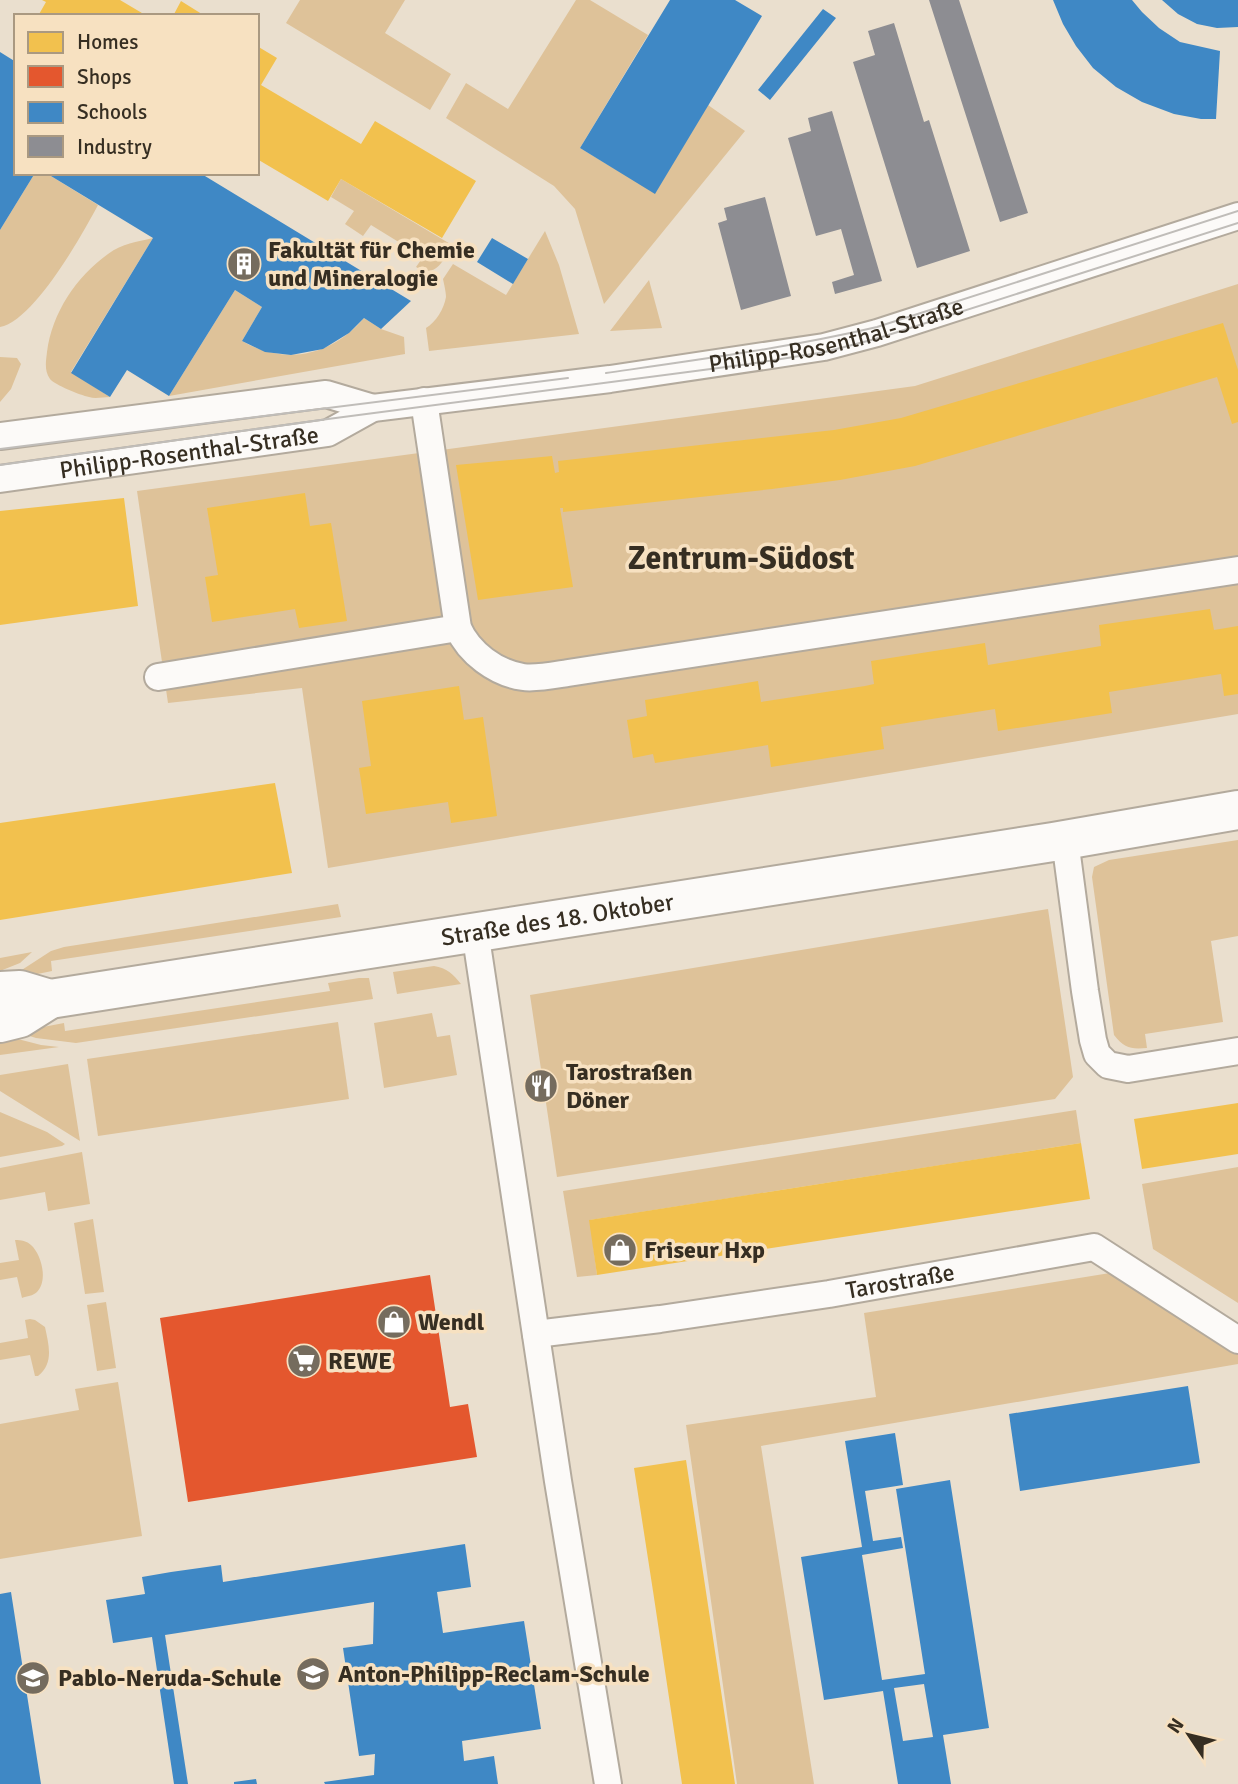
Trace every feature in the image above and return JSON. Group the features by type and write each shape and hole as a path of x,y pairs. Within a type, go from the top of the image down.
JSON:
{"main road":[{"name":"Straße des 18. Oktober","path":"0,1023 20,1018 50,999 1065,840 1238,810"},
{"name":"Straße des 18. Oktober","path":"0,991 20,990 50,999"}],"street":[{"name":"Philipp-Rosenthal-Straße","path":"0,479 328,433 373,408 610,379 824,347 930,316 1238,216"},
{"name":"Philipp-Rosenthal-Straße","path":"0,436 326,394 373,408"},
{"path":"424,401 458,628 463,639 479,656 501,672 525,678 580,672 1238,570"},
{"path":"158,677 458,628"},
{"path":"1065,840 1085,991 1097,1054 1108,1065 1128,1069 1238,1051"},
{"path":"475,931 608,1784"},
{"name":"Tarostraße","path":"536,1334 829,1294 1094,1247 1238,1340"}],"shaded area":[{"path":"300,0 405,0 385,33 451,74 430,110 286,23"},
{"path":"576,0 590,0 648,35 580,148 655,193 708,105 745,131 604,304 575,209 554,186 446,118 466,83 508,109"},
{"path":"34,175 49,175 98,205 42,294 13,321 0,327 0,230"},
{"path":"341,179 452,245 442,262 434,269 423,270 416,267 423,257 371,225 363,236 345,224 354,211 331,197"},
{"path":"545,231 559,265 579,334 429,351 426,328 436,319 443,306 446,297 443,279 453,264 506,295"},
{"path":"153,238 71,372 110,397 85,396 50,379 46,369 47,352 54,323 67,297 96,263 108,254 124,245"},
{"path":"649,280 662,328 610,331"},
{"path":"1238,284 1238,714 328,868 302,688 168,703 137,491 915,386"},
{"path":"235,290 262,307 242,341 258,349 291,355 323,349 351,331 364,318 381,329 404,337 405,354 169,396"},
{"path":"0,357 17,358 21,364 11,389 0,402"},
{"path":"1238,840 1238,936 1211,941 1223,1022 1145,1034 1147,1048 1125,1046 1114,1035 1092,877 1094,867 1109,860"},
{"path":"338,904 341,917 51,961 52,971 28,976 14,975 51,951 64,947"},
{"path":"1048,909 1073,1077 1055,1099 557,1177 530,995"},
{"path":"32,952 20,963 0,971 0,958"},
{"path":"434,966 449,972 461,984 397,994 393,972"},
{"path":"369,978 373,999 76,1043 36,1038 17,1032 64,1023 65,1031 330,991 328,983"},
{"path":"432,1013 437,1037 450,1035 457,1075 384,1088 374,1023"},
{"path":"338,1022 349,1099 98,1136 87,1059"},
{"path":"10,1037 59,1047 0,1055 0,1039"},
{"path":"68,1064 80,1141 0,1091 0,1075"},
{"path":"1076,1110 1081,1143 590,1220 597,1275 577,1277 563,1191"},
{"path":"0,1112 47,1132 65,1144 0,1157"},
{"path":"82,1152 90,1204 48,1211 45,1192 0,1200 0,1168"},
{"path":"1238,1167 1238,1303 1153,1249 1142,1184"},
{"path":"93,1219 104,1292 85,1294 74,1223"},
{"path":"15,1240 24,1241 35,1249 43,1275 40,1287 35,1293 22,1298 17,1277 0,1280 0,1263 19,1260"},
{"path":"1110,1273 1238,1348 1238,1364 761,1446 814,1784 737,1784 686,1425 876,1397 864,1313"},
{"path":"106,1302 116,1368 97,1371 87,1305"},
{"path":"30,1319 45,1327 48,1341 48,1360 38,1376 35,1376 30,1355 0,1360 0,1343 28,1338 25,1320"},
{"path":"118,1382 142,1536 0,1559 0,1424 79,1410 75,1389"}],"building: Homes":[{"path":"42,0 120,0 144,14 39,14 46,2"},
{"path":"181,1 202,14 174,14"},
{"path":"259,47 277,58 261,85 361,144 375,121 476,181 442,238 341,179 328,201 259,160"},
{"path":"1223,323 1238,370 1238,422 1232,424 1217,377 915,466 772,489 563,512 563,508 560,508 573,587 478,600 456,465 552,456 555,473 559,472 558,461 834,430 901,418"},
{"path":"305,493 310,526 331,523 347,621 299,628 295,609 212,622 205,577 218,575 207,508"},
{"path":"124,498 138,606 0,625 0,511"},
{"path":"1210,609 1214,630 1238,626 1238,694 1224,696 1221,674 1109,692 1112,713 998,731 995,709 881,727 884,749 771,767 768,745 655,763 653,754 633,758 627,720 647,716 645,700 758,681 761,702 865,686 874,684 871,661 985,643 988,665 1101,646 1099,625"},
{"path":"459,686 464,720 483,717 497,816 451,823 448,802 366,814 359,768 371,766 362,701"},
{"path":"275,783 292,873 0,920 0,823"},
{"path":"1238,1103 1238,1154 1142,1169 1134,1119"},
{"path":"1081,1143 1090,1199 597,1275 589,1220"},
{"path":"686,1460 735,1784 682,1784 634,1468"}],"building: Shops":[{"name":"REWE","path":"430,1275 450,1407 468,1404 477,1457 188,1502 160,1318"}],"building: Schools":[{"path":"670,0 735,0 762,16 655,194 580,148"},
{"path":"1053,0 1132,0 1159,28 1180,42 1220,51 1216,119 1174,114 1142,102 1116,87 1093,68 1076,46"},
{"path":"1162,0 1238,0 1238,27 1217,28 1197,24 1178,14"},
{"path":"823,9 836,18 770,100 758,90"},
{"path":"0,52 14,61 14,175 34,175 0,230"},
{"name":"Fakultät für Chemie und Mineralogie","path":"49,175 203,175 411,301 381,329 364,318 349,333 323,349 291,355 265,352 242,341 262,307 235,290 169,396 127,370 110,397 71,373 153,238"},
{"path":"492,238 528,259 513,284 477,262"},
{"path":"1188,1386 1200,1463 1020,1491 1009,1414"},
{"path":"895,1433 903,1485 865,1491 873,1541 901,1537 903,1548 862,1555 882,1680 925,1674 896,1489 950,1480 989,1728 943,1735 951,1784 898,1784 883,1691 824,1700 801,1557 862,1547 845,1441","holes":["924,1684 933,1737 903,1741 894,1688"]},
{"path":"465,1544 471,1587 437,1592 443,1633 524,1621 541,1729 462,1741 464,1761 494,1756 498,1784 325,1784 324,1782 374,1775 375,1754 359,1756 343,1648 373,1644 374,1602 165,1635 188,1784 174,1784 152,1637 113,1643 106,1600 145,1594 142,1577 171,1572 221,1565 223,1582"},
{"name":"Pablo-Neruda-Schule","path":"11,1592 41,1784 0,1784 0,1594"},
{"path":"256,1779 257,1784 234,1784 234,1782"}],"building: Industry":[{"path":"929,0 959,0 1028,213 1000,222"},
{"path":"894,23 924,122 929,120 970,251 917,268 853,62 875,55 868,31"},
{"path":"832,111 882,281 835,294 832,282 854,275 841,229 816,236 788,138 811,131 808,118"},
{"path":"765,197 791,296 741,310 718,223 727,220 724,208"}],"tram line":[{"path":"606,373 776,347 877,327 1238,211"},
{"path":"0,465 825,352 879,338 1238,223"},
{"path":"0,449 568,378"}],"place":[{"name":"Fakultät für Chemie und Mineralogie","path":"244,264"},
{"name":"Tarostraßen Döner","path":"541,1086"},
{"name":"Friseur Hxp","path":"620,1250"},
{"name":"Wendl","path":"394,1322"},
{"name":"REWE","path":"304,1361"},
{"name":"Anton-Philipp-Reclam-Schule","path":"313,1674"},
{"name":"Pablo-Neruda-Schule","path":"33,1678"}],"district":[{"name":"Zentrum-Südost","path":"741,558"}]}
